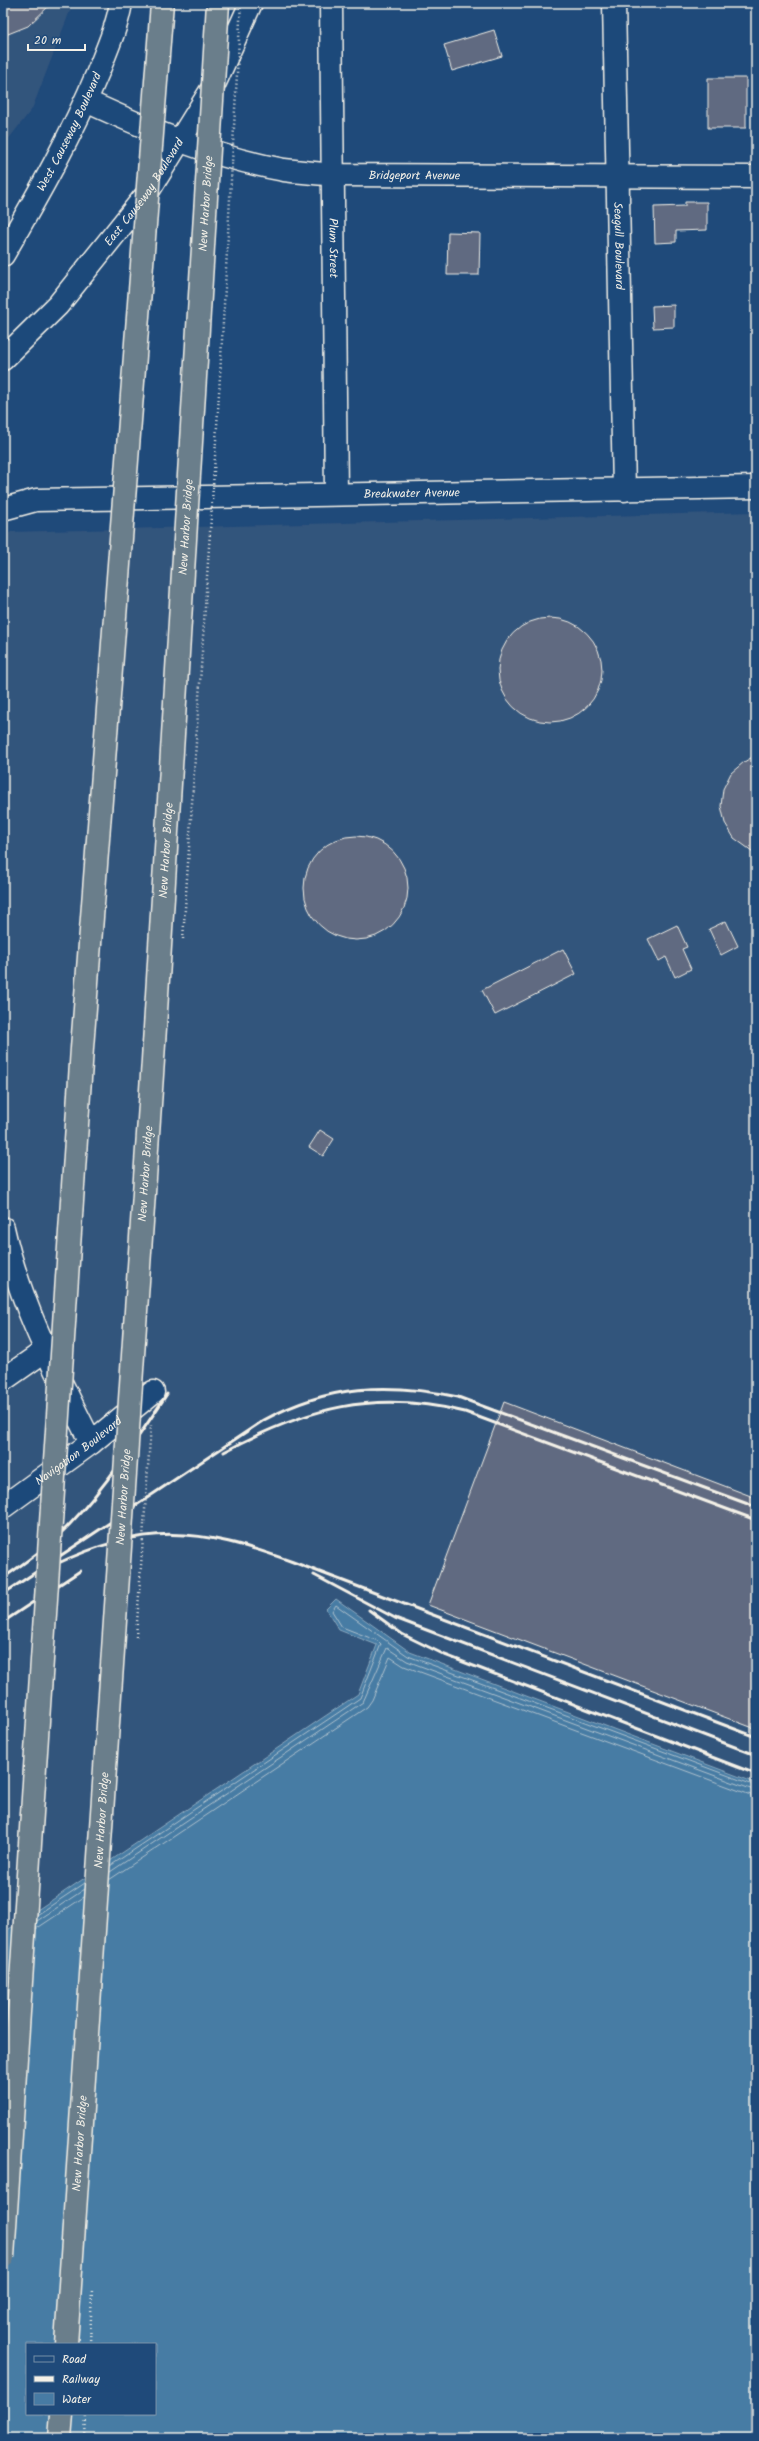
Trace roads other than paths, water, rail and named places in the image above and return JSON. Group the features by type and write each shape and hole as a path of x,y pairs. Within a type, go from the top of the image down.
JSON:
{"highway":[{"path":"3,2257 82,1048 162,3"},
{"name":"New Harbor Bridge","path":"66,2343 152,1076 218,3"},
{"path":"60,2438 62,2415"}],"street":[{"name":"West Causeway Boulevard","path":"3,255 45,183 86,101 118,24 121,3"},
{"name":"East Causeway Boulevard","path":"3,359 58,305 146,195 213,87 251,3"},
{"name":"Plum Street","path":"331,3 336,494"},
{"name":"Seagull Boulevard","path":"614,3 624,490"},
{"name":"Bridgeport Avenue","path":"86,101 130,121 222,155 284,170 333,175 756,177"},
{"name":"Breakwater Avenue","path":"3,509 36,500 756,487"},
{"path":"3,1228 10,1276 91,1442"},
{"path":"3,1380 46,1350"},
{"name":"Navigation Boulevard","path":"3,1507 91,1442 153,1392"}],"water":[{"path":"336,1599 410,1652 756,1783 756,2438 3,2438 3,1933 358,1694 377,1645 339,1630 326,1609"}],"railway":[{"path":"3,1594 264,1420 288,1408 311,1400 335,1393 359,1390 383,1388 407,1389 458,1397 756,1507"},
{"path":"3,1578 46,1546 84,1509 121,1461 167,1394"},
{"path":"224,1452 283,1424 312,1414 341,1407 370,1403 400,1402 432,1405 465,1412 756,1520"},
{"path":"52,1566 85,1552 116,1542 144,1536 172,1534 200,1536 228,1542 259,1550 293,1562 756,1737"},
{"path":"3,1622 80,1571"},
{"path":"314,1575 395,1618 756,1755"},
{"path":"369,1610 402,1634 445,1655 756,1774"}]}
